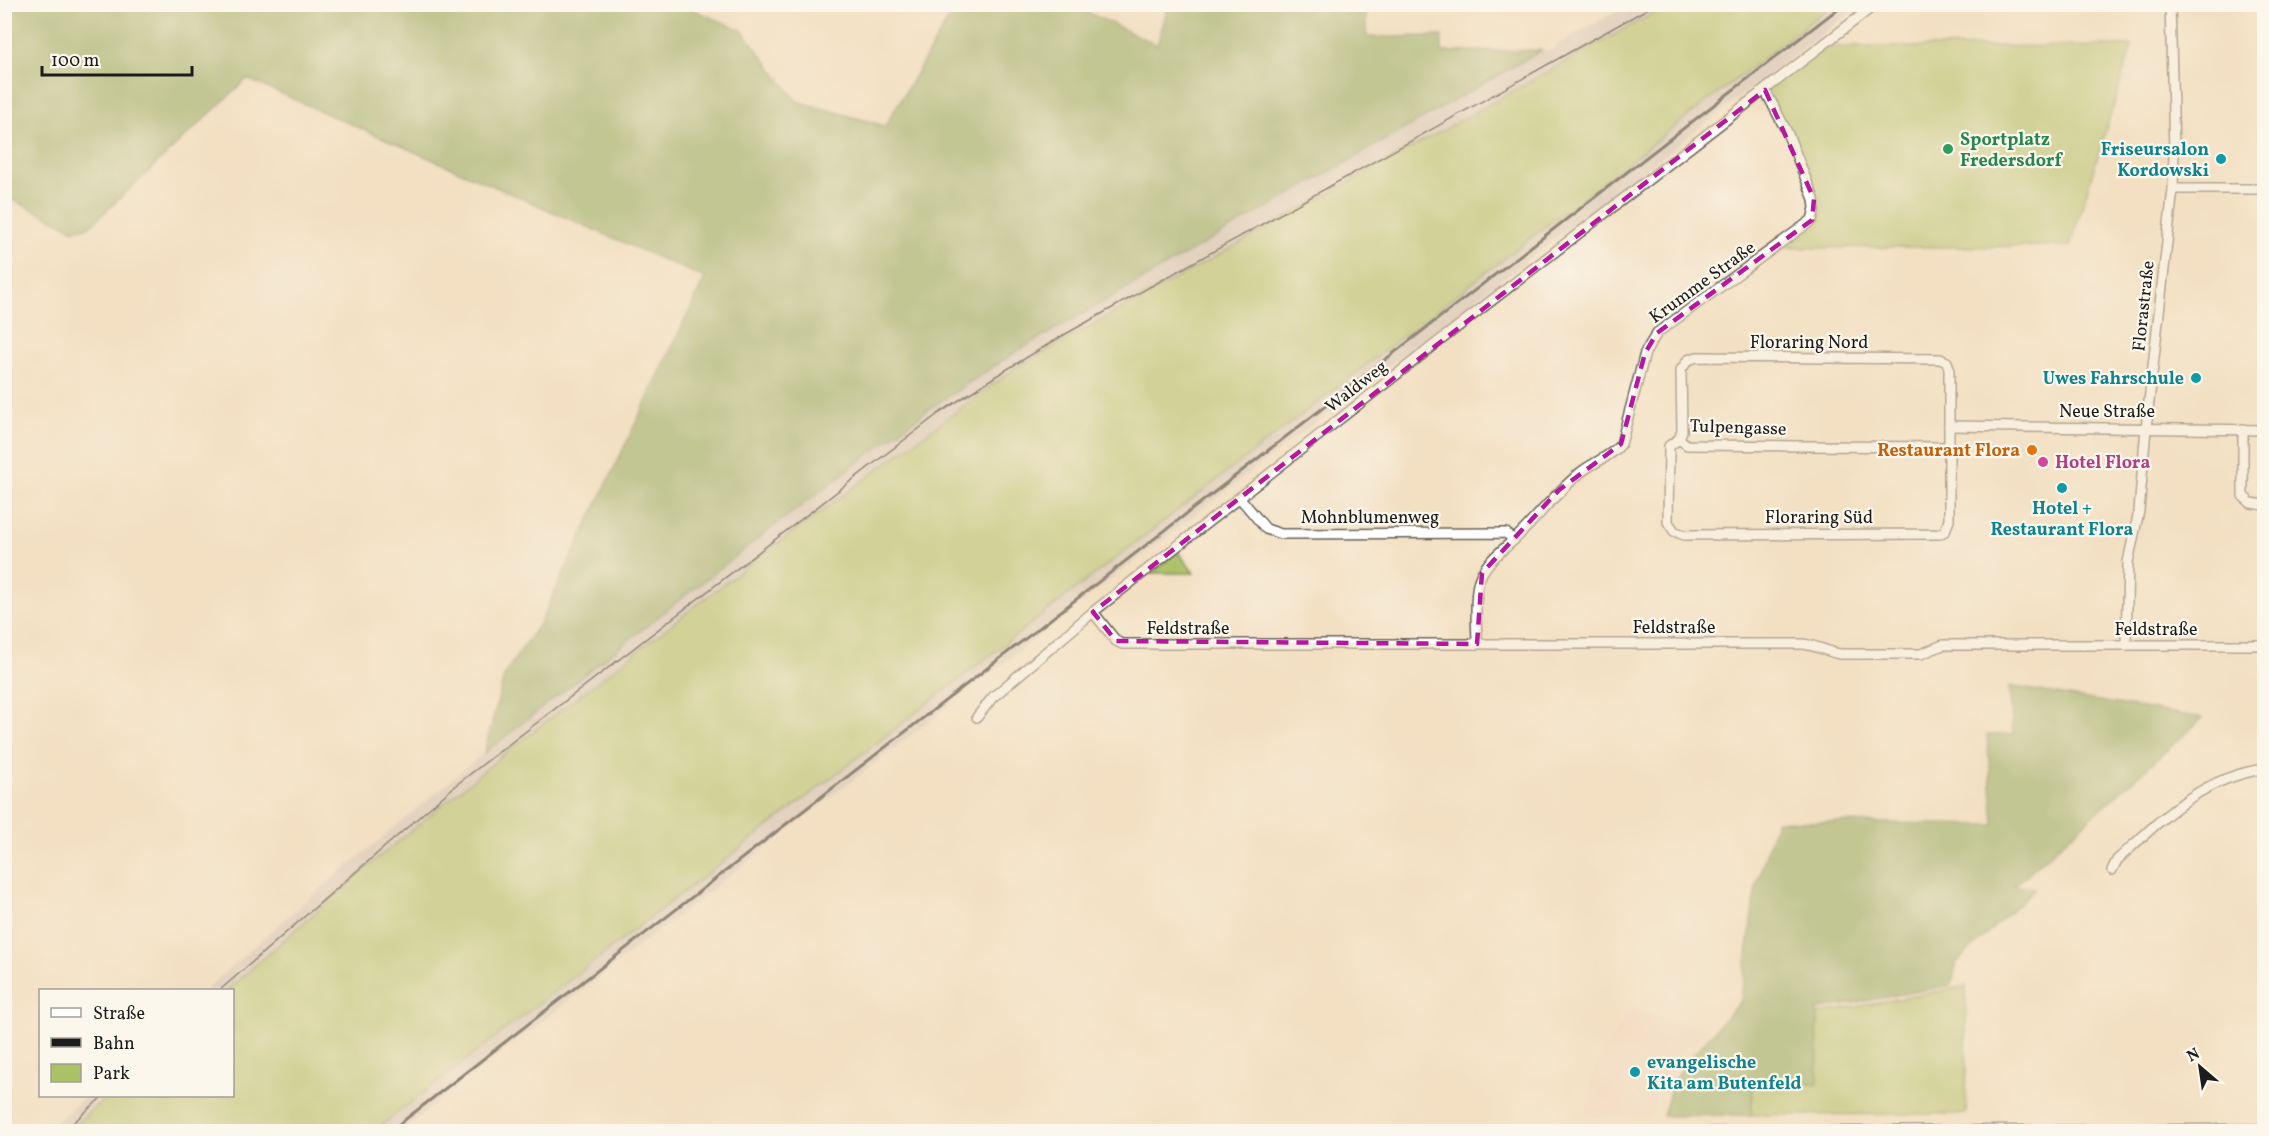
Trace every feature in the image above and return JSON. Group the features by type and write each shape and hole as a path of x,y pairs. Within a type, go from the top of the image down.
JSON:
{"street":[{"name":"Waldweg","path":"977,717 993,697 1093,612 1876,4"},
{"name":"Florastraße","path":"2126,645 2128,561 2131,541 2138,526 2145,428 2173,189 2170,4"},
{"name":"Krumme Straße","path":"1478,644 1478,583 1489,562 1514,540 1558,490 1588,466 1616,450 1621,444 1645,353 1657,333 1812,220 1815,208 1814,199 1787,132 1765,90"},
{"path":"2173,189 2265,189"},
{"name":"Floraring Nord","path":"1678,439 1682,431 1681,370 1688,360 1697,357 1940,358 1947,362 1949,368 1949,426"},
{"name":"Neue Straße","path":"1949,426 2265,430"},
{"name":"Floraring Süd","path":"1670,446 1668,522 1674,531 1684,535 1939,534 1945,531 1949,520 1949,426"},
{"path":"2243,429 2243,496 2251,503 2265,505"},
{"name":"Tulpengasse","path":"1670,446 1678,439 1687,445 1948,447"},
{"name":"Mohnblumenweg","path":"1240,498 1266,529 1281,534 1506,533 1514,540"},
{"name":"Feldstraße","path":"1093,612 1112,637 1122,644 1812,644 1825,651 1840,654 1921,654 1942,645 2265,645"},
{"path":"2112,870 2117,860 2190,796 2237,774 2265,769"},
{"path":"1711,1131 2265,1129"}],"highlighted area":[{"path":"1765,90 1814,199 1812,220 1657,333 1645,353 1621,444 1559,490 1482,573 1477,644 1116,641 1093,612"}],"shaded area":[{"path":"1628,5 1668,5 1017,367 747,566 504,754 372,863 228,989 206,989 301,905 484,753 769,530 930,408 1019,350 1542,50 1554,50 1554,46"},
{"path":"1832,5 1860,5 1197,513 400,1131 374,1132"},
{"path":"2182,5 2247,5 2247,14 2182,14"},
{"path":"1633,1008 1711,1030 1676,1058 1666,1071 1658,1083 1652,1116 1586,1117 1592,1078 1604,1049"},
{"path":"85,1097 107,1097 68,1131 45,1132"}],"green space":[{"path":"4,5 682,5 742,30 797,101 885,126 957,5 1082,5 1081,9 1157,45 1168,5 1365,5 1367,37 1442,36 1442,52 1542,50 1019,350 930,408 769,530 484,753 505,673 540,623 705,278 247,79 90,226 75,230 5,196"},
{"path":"1668,5 1832,5 374,1131 68,1131 107,1097 234,1097 234,989 228,989 372,863 504,754 747,566 1017,367"},
{"name":"Sportplatz Fredersdorf","path":"2132,46 2070,246 1786,248 1813,227 1824,208 1767,90 1826,47"},
{"path":"1178,552 1194,573 1151,573 1175,554"},
{"path":"2009,686 2203,718 2014,886 2035,888 1957,962 1951,985 1817,1010 1818,1083 1752,1083 1752,1115 1663,1116 1673,1081 1741,1000 1756,886 1776,821 1994,825 1987,735 2013,734"},
{"path":"1966,986 1966,1114 1752,1115 1752,1083 1817,1083 1818,1014"}],"tram line":[{"path":"221,989 456,785 938,414 1062,336 1656,4"},
{"path":"63,1132 102,1097"}],"railway":[{"path":"389,1132 1844,4"}],"place":[{"name":"Sportplatz Fredersdorf","path":"1948,149"},
{"name":"Friseursalon Kordowski","path":"2221,159"},
{"name":"Uwes Fahrschule","path":"2196,378"},
{"name":"Restaurant Flora","path":"2032,450"},
{"name":"Hotel Flora","path":"2043,462"},
{"name":"Hotel + Restaurant Flora","path":"2062,488"},
{"name":"evangelische Kita am Butenfeld","path":"1635,1072"}]}
